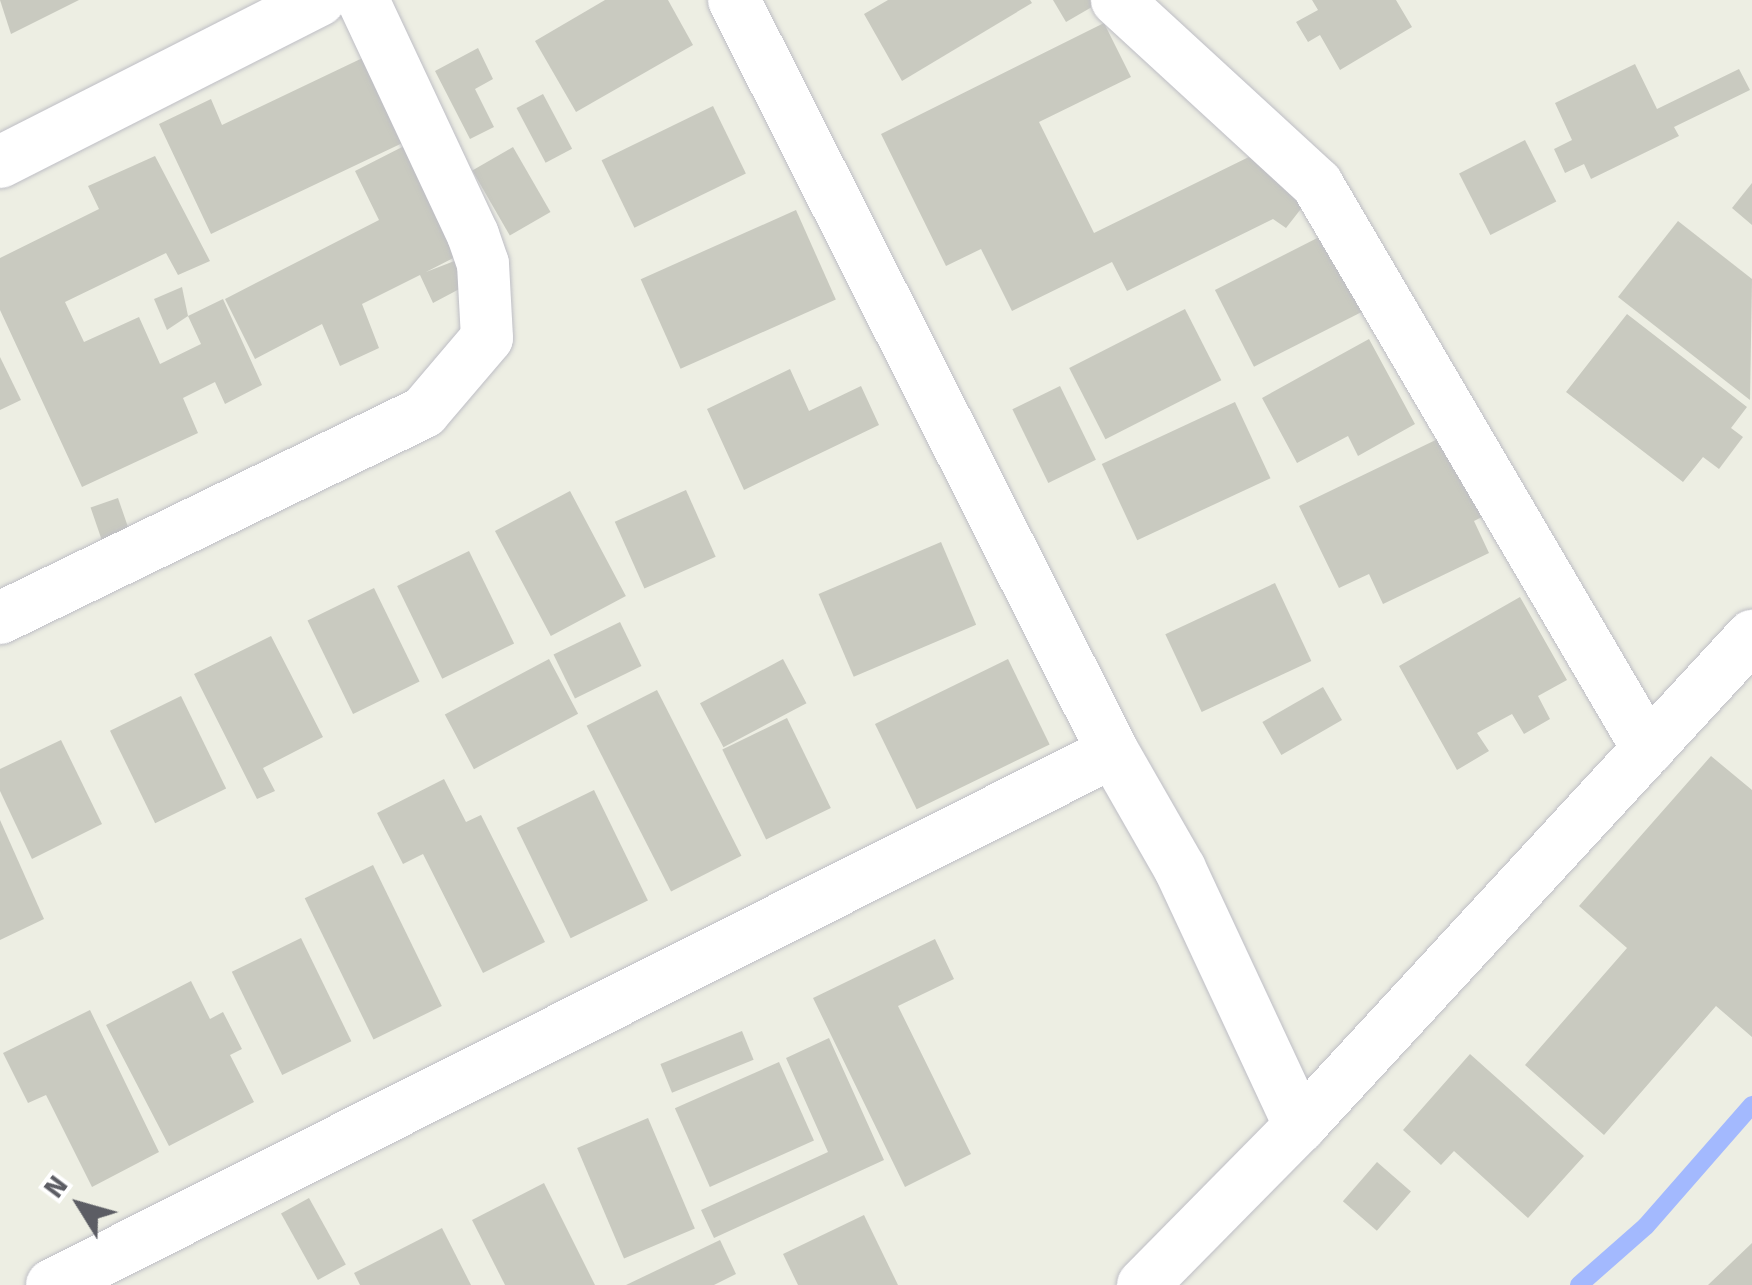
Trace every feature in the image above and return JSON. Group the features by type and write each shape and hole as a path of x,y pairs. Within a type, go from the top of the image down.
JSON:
{"street":[{"path":"0,162 319,0"},
{"path":"0,618 424,412 487,338 483,264 473,236 363,0"},
{"path":"734,0 1113,752 1180,869 1300,1126"},
{"path":"1117,0 1316,184 1648,749"},
{"path":"1143,1285 1300,1126 1752,636"},
{"path":"52,1285 1113,752"}],"building":[{"path":"0,0 79,0 11,34"},
{"path":"605,0 668,0 693,45 576,112 535,41"},
{"path":"888,0 1032,3 902,81 864,14"},
{"path":"1053,0 1104,0 1066,22"},
{"path":"1312,0 1396,0 1412,27 1340,70 1320,35 1308,42 1296,22 1318,10"},
{"path":"1104,23 1131,77 1039,122 1094,233 1257,153 1311,196 1286,228 1273,219 1127,291 1112,262 1012,311 981,249 946,266 881,134"},
{"path":"478,48 493,79 475,89 494,127 470,139 435,71"},
{"path":"373,53 413,138 211,234 159,124 211,99 222,125"},
{"path":"1635,64 1657,109 1739,69 1750,90 1674,127 1679,136 1591,179 1584,164 1565,173 1554,149 1572,140 1555,103"},
{"path":"543,94 572,149 546,163 517,108"},
{"path":"713,106 746,173 634,228 602,160"},
{"path":"1525,140 1556,201 1490,235 1459,174"},
{"path":"408,144 463,253 426,272 457,260 467,285 433,303 420,275 362,304 379,348 340,366 322,324 255,359 225,299 379,220 355,171"},
{"path":"513,147 550,212 510,235 472,170"},
{"path":"155,156 210,261 178,275 166,253 65,302 84,342 139,317 160,364 201,344 188,316 223,299 262,385 225,404 215,382 183,398 198,433 82,487 0,310 0,258 99,209 88,186"},
{"path":"1752,183 1752,225 1732,208"},
{"path":"796,210 836,300 681,369 641,279"},
{"path":"1678,221 1752,279 1750,400 1618,297"},
{"path":"1329,232 1368,309 1254,367 1215,290"},
{"path":"182,287 188,316 167,330 154,299"},
{"path":"1185,309 1221,380 1105,439 1069,368"},
{"path":"1627,314 1747,407 1731,428 1743,437 1719,469 1703,457 1683,482 1566,392"},
{"path":"1369,339 1415,424 1358,456 1348,436 1297,463 1262,398"},
{"path":"0,357 21,400 0,410"},
{"path":"790,369 809,411 861,386 879,425 744,490 707,409"},
{"path":"1060,386 1096,460 1048,483 1012,409"},
{"path":"1235,402 1270,478 1137,540 1102,464"},
{"path":"1446,435 1484,516 1474,521 1489,553 1383,604 1369,574 1339,588 1299,506"},
{"path":"686,490 716,557 644,588 615,522"},
{"path":"570,491 626,596 551,636 495,531"},
{"path":"118,498 130,532 102,541 91,507"},
{"path":"941,542 976,625 854,677 819,594"},
{"path":"469,551 514,644 442,679 397,586"},
{"path":"1275,583 1311,661 1202,712 1165,634"},
{"path":"374,588 420,681 353,714 307,620"},
{"path":"1520,597 1567,680 1538,696 1550,719 1524,734 1512,714 1477,733 1489,751 1457,770 1399,666"},
{"path":"620,622 641,666 575,698 553,654"},
{"path":"271,636 323,737 263,768 275,791 257,799 194,674"},
{"path":"549,659 578,714 474,769 445,714"},
{"path":"783,659 806,703 723,747 700,703"},
{"path":"1008,659 1050,744 917,809 875,724"},
{"path":"1323,687 1342,720 1281,755 1262,722"},
{"path":"657,690 741,856 671,892 587,726"},
{"path":"181,696 226,789 155,823 110,731"},
{"path":"787,718 831,808 766,839 722,750"},
{"path":"61,740 102,824 32,859 0,791 0,769"},
{"path":"1711,756 1752,790 1752,1037 1716,1006 1604,1135 1525,1065 1627,948 1579,906"},
{"path":"444,779 466,822 481,815 545,942 483,973 423,854 403,864 377,813"},
{"path":"594,790 648,901 571,938 517,828"},
{"path":"0,820 44,919 0,940"},
{"path":"373,865 442,1006 374,1039 305,898"},
{"path":"301,938 351,1041 282,1075 232,972"},
{"path":"935,939 954,979 898,1006 971,1154 905,1187 813,998"},
{"path":"191,981 210,1019 223,1012 242,1049 230,1055 254,1102 169,1146 106,1025"},
{"path":"90,1010 159,1152 92,1187 46,1095 28,1103 3,1053"},
{"path":"742,1031 754,1060 672,1093 660,1064"},
{"path":"829,1038 884,1160 714,1238 701,1210 828,1152 786,1058"},
{"path":"1470,1054 1584,1156 1528,1218 1454,1151 1441,1165 1403,1130"},
{"path":"779,1062 814,1141 710,1187 675,1108"},
{"path":"648,1118 695,1228 624,1259 577,1148"},
{"path":"1377,1162 1411,1192 1377,1231 1343,1201"},
{"path":"544,1183 595,1285 505,1285 472,1220"},
{"path":"309,1198 346,1264 318,1280 281,1214"},
{"path":"864,1215 898,1285 798,1285 783,1254"},
{"path":"442,1228 471,1285 360,1285 354,1273"},
{"path":"720,1240 736,1274 714,1285 626,1285"},
{"path":"1752,1243 1752,1285 1708,1285"}],"waterway":[{"path":"1579,1285 1646,1226 1752,1105"}]}
